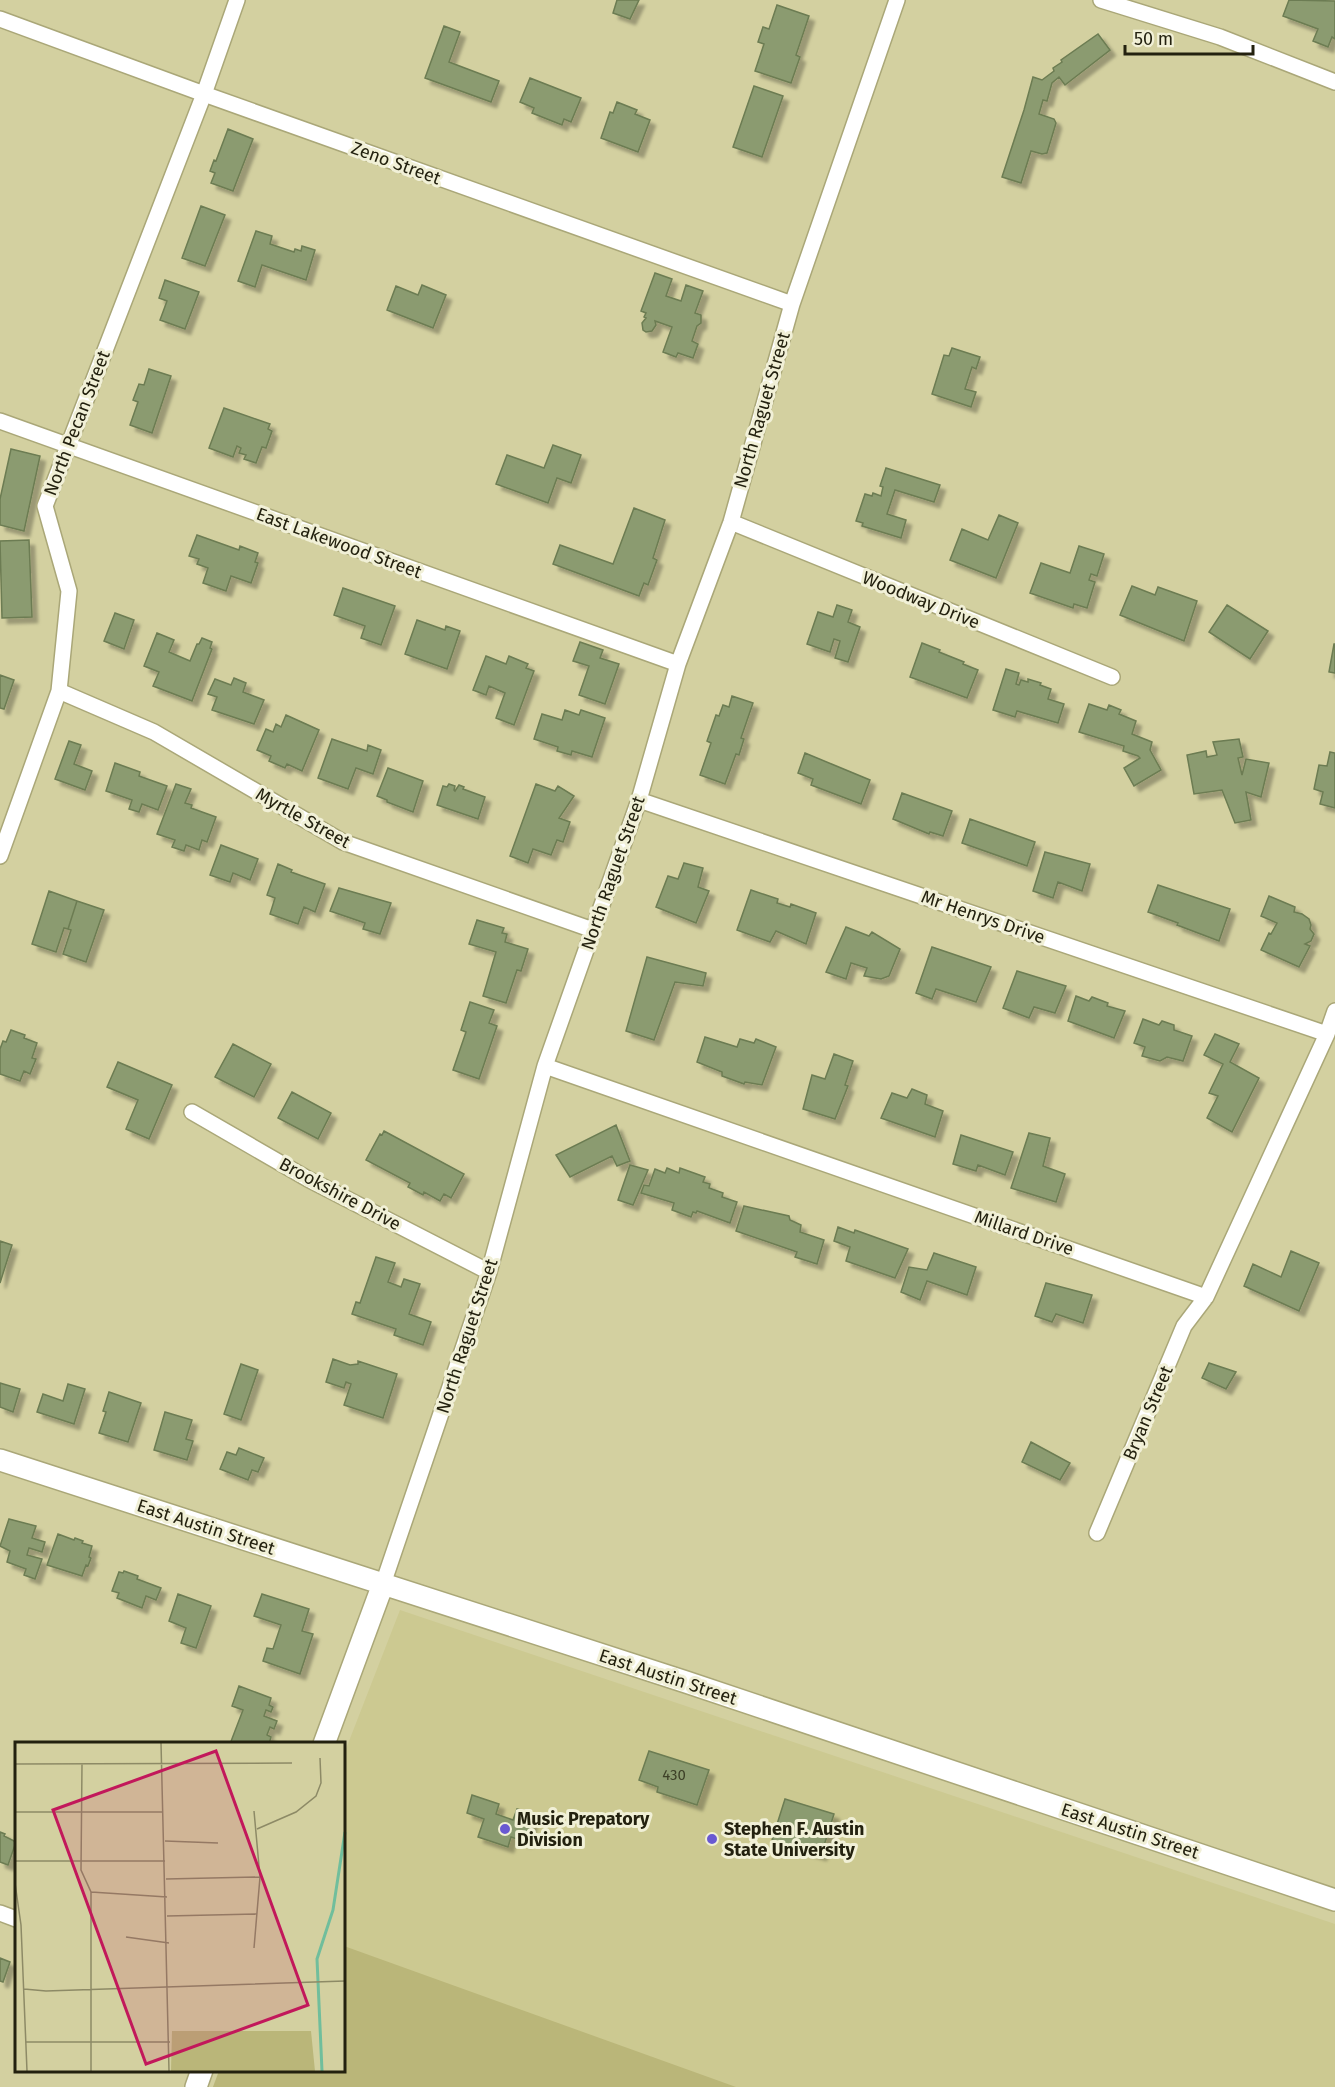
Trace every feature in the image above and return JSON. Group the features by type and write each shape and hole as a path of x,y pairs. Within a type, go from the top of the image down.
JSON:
{"main road":[{"name":"East Austin Street","path":"0,1460 686,1682 1335,1900"},
{"name":"North Raguet Street","path":"324,1742 383,1584"},
{"path":"196,2087 201,2072"}],"street":[{"name":"North Pecan Street","path":"0,856 58,691 69,591 45,506 204,94 237,0"},
{"name":"North Raguet Street","path":"383,1584 489,1272 545,1066 639,800 678,664 731,522 792,304 897,0"},
{"path":"1101,0 1220,37 1335,82"},
{"name":"Zeno Street","path":"0,19 792,304"},
{"name":"East Lakewood Street","path":"0,422 678,664"},
{"name":"Woodway Drive","path":"731,522 1112,677"},
{"name":"Myrtle Street","path":"58,691 154,732 343,842 593,930"},
{"name":"Mr Henrys Drive","path":"639,800 1327,1035"},
{"path":"1206,1297 1327,1035 1335,1011"},
{"name":"Millard Drive","path":"545,1066 1206,1297"},
{"name":"Brookshire Drive","path":"192,1112 308,1179 489,1272"},
{"name":"Bryan Street","path":"1097,1533 1184,1326 1206,1297"},
{"path":"0,1914 15,1919"}],"shaded area":[{"name":"Stephen F. Austin State University","path":"400,1610 1335,1924 1335,2087 213,2087 219,2072 345,2072 345,1751"},
{"path":"345,1946 736,2087 213,2087 219,2072 345,2072"}],"building":[{"path":"617,0 639,0 630,19 613,13"},
{"path":"1289,0 1335,1 1335,39 1332,37 1328,47 1313,41 1318,29 1283,16"},
{"path":"777,5 809,16 796,55 800,57 791,83 755,71 764,44 758,42 763,27 769,29"},
{"path":"444,26 460,32 449,62 499,81 491,102 425,78"},
{"path":"1098,34 1110,50 1065,85 1059,77 1052,83 1047,101 1043,100 1039,114 1054,119 1056,123 1047,153 1031,151 1021,183 1002,177 1033,77 1042,80 1054,71 1053,68 1062,62 1061,60"},
{"path":"530,78 581,98 571,122 564,119 562,125 532,113 534,108 520,102"},
{"path":"754,86 783,96 762,157 733,147"},
{"path":"617,102 637,110 635,114 650,120 638,152 601,138 610,112 613,113"},
{"path":"228,129 253,139 233,191 211,183 215,173 210,171"},
{"path":"201,206 225,215 205,266 182,258"},
{"path":"256,231 272,236 270,244 294,252 295,249 301,251 302,246 315,250 306,280 262,265 255,287 238,281"},
{"path":"655,273 672,279 666,296 681,301 686,285 703,291 695,313 701,315 701,323 697,326 692,341 698,344 693,358 678,353 676,357 663,352 672,327 655,321 656,325 652,331 643,330 642,323 646,318 644,317 646,313 641,311"},
{"path":"165,280 199,292 185,329 160,320 167,301 159,298"},
{"path":"422,285 446,295 433,328 387,310 396,286 418,295"},
{"path":"952,348 980,357 976,369 972,367 965,389 976,392 971,407 932,394 944,355 949,356"},
{"path":"149,369 171,376 152,433 130,425 138,402 133,400 139,384 144,385"},
{"path":"224,408 270,424 268,429 272,431 266,448 262,447 256,463 244,459 246,455 239,453 241,448 237,446 233,457 209,448"},
{"path":"553,445 581,455 571,483 557,478 548,503 496,484 507,455 544,468"},
{"path":"11,449 40,456 24,531 0,525 0,499"},
{"path":"886,468 940,485 934,502 895,490 887,514 906,520 901,538 862,526 863,523 856,521 865,494 872,496 873,493 881,496 883,487 880,486"},
{"path":"634,508 665,520 653,558 657,560 648,585 644,583 639,596 553,564 560,545 613,564"},
{"path":"999,515 1018,523 996,578 950,560 962,529 988,540"},
{"path":"197,535 239,550 240,546 258,553 255,562 258,563 251,583 231,576 226,591 203,583 208,568 197,564 199,559 189,556"},
{"path":"29,540 32,617 2,618 0,541"},
{"path":"1079,546 1104,554 1097,576 1091,574 1089,580 1095,582 1087,608 1074,604 1073,608 1030,593 1041,563 1070,573"},
{"path":"1132,586 1155,595 1158,587 1197,601 1184,641 1120,615"},
{"path":"343,588 395,606 381,645 361,638 365,626 334,615"},
{"path":"837,605 852,610 848,622 860,627 848,662 835,658 840,641 834,639 830,652 807,644 818,612 833,617"},
{"path":"1227,605 1268,631 1250,659 1209,632"},
{"path":"115,613 134,620 124,649 104,641"},
{"path":"417,620 445,630 446,626 460,631 447,669 405,654"},
{"path":"157,633 174,640 169,652 190,661 202,638 212,642 210,648 212,649 192,701 153,686 159,672 144,666"},
{"path":"580,642 603,650 600,658 619,664 605,704 579,695 589,666 573,661"},
{"path":"922,643 978,670 967,698 910,677"},
{"path":"1335,644 1335,673 1329,672"},
{"path":"486,656 506,664 509,656 528,664 526,668 534,671 514,725 496,718 505,693 489,686 486,695 473,690"},
{"path":"1006,669 1019,673 1016,684 1019,685 1021,680 1028,682 1028,679 1051,689 1048,699 1064,704 1058,723 1017,711 1015,717 993,710"},
{"path":"0,675 14,680 4,709 0,708"},
{"path":"234,678 246,683 243,692 264,700 254,724 212,710 217,697 208,694 215,679 231,685"},
{"path":"732,696 753,703 741,738 744,739 739,755 736,754 725,784 700,775 711,743 707,741 716,715 719,716 723,705 729,707"},
{"path":"1089,704 1107,710 1109,705 1121,710 1119,714 1136,721 1132,734 1152,742 1150,750 1161,770 1134,786 1124,768 1140,758 1138,756 1123,751 1124,746 1079,732"},
{"path":"565,710 579,715 581,710 605,718 592,757 572,751 571,755 557,751 558,747 534,739 542,714 562,720"},
{"path":"286,715 319,730 302,771 287,764 285,768 269,761 271,756 257,750 266,729 273,732 276,724 281,727"},
{"path":"332,739 367,751 368,745 381,750 373,774 356,768 348,789 318,778"},
{"path":"1239,739 1243,757 1238,758 1242,775 1246,759 1269,763 1261,797 1246,792 1251,820 1235,823 1222,790 1194,794 1187,755 1206,751 1207,757 1217,755 1213,742"},
{"path":"69,741 81,745 74,764 92,771 85,790 55,779"},
{"path":"1330,752 1335,753 1335,808 1320,804 1323,792 1314,789 1319,765 1327,766"},
{"path":"805,753 870,780 861,804 811,785 813,779 798,773"},
{"path":"115,763 140,772 139,776 167,786 158,810 142,804 139,812 129,809 132,800 106,791"},
{"path":"388,768 423,781 413,812 377,796"},
{"path":"176,784 191,789 185,803 192,805 191,808 216,817 207,842 202,840 199,850 186,845 184,851 172,847 175,840 157,834"},
{"path":"449,784 455,786 455,791 459,785 464,787 463,789 485,797 478,819 437,805 443,786 447,787"},
{"path":"536,784 555,791 558,786 574,796 559,818 570,822 563,842 557,840 551,855 533,849 528,863 510,856"},
{"path":"902,793 952,811 943,836 930,832 929,834 893,819"},
{"path":"970,819 1035,842 1027,866 962,843"},
{"path":"221,845 258,859 250,880 233,873 230,882 210,875"},
{"path":"1045,852 1090,864 1082,891 1058,882 1053,898 1033,891"},
{"path":"684,863 703,868 698,887 709,891 696,923 656,907 668,876 678,879"},
{"path":"278,864 292,870 291,872 325,884 315,912 304,907 298,924 270,914 275,898 267,895"},
{"path":"1158,885 1230,909 1219,941 1148,912"},
{"path":"339,888 391,903 380,934 363,929 365,923 330,911"},
{"path":"751,890 778,899 777,903 790,907 791,904 816,913 806,944 776,931 770,942 737,930"},
{"path":"49,891 77,901 68,929 64,928 56,952 32,944"},
{"path":"1269,896 1295,907 1294,912 1309,919 1310,929 1314,934 1311,941 1305,944 1310,946 1299,967 1261,950 1277,923 1261,916"},
{"path":"77,901 104,910 86,962 63,954"},
{"path":"477,920 504,928 502,933 507,934 505,942 528,949 521,971 517,970 506,1003 483,996 496,952 469,944"},
{"path":"846,927 869,936 872,932 900,949 889,976 881,979 864,976 867,968 851,963 846,979 826,972"},
{"path":"932,947 991,967 976,1002 936,989 932,999 916,993"},
{"path":"647,957 706,973 703,986 675,982 654,1040 626,1031"},
{"path":"1017,971 1066,986 1055,1013 1034,1007 1029,1018 1003,1008"},
{"path":"1076,996 1089,1001 1092,997 1108,1003 1107,1006 1125,1011 1114,1038 1068,1021"},
{"path":"470,1002 494,1010 489,1023 497,1026 479,1079 453,1070 466,1032 461,1030"},
{"path":"1143,1019 1159,1025 1162,1021 1174,1025 1174,1030 1192,1036 1183,1061 1167,1057 1160,1061 1142,1056 1145,1047 1134,1043"},
{"path":"11,1030 37,1043 32,1058 36,1059 30,1074 24,1071 20,1081 0,1074 0,1049"},
{"path":"1215,1034 1239,1044 1230,1062 1259,1078 1232,1132 1207,1118 1218,1096 1209,1093 1223,1064 1204,1055"},
{"path":"705,1037 737,1047 740,1039 754,1043 756,1039 776,1047 762,1085 745,1082 744,1084 722,1076 722,1072 697,1062"},
{"path":"233,1044 271,1064 254,1097 215,1077"},
{"path":"834,1054 853,1061 845,1085 848,1086 835,1119 803,1109 812,1075 825,1079"},
{"path":"118,1062 172,1085 149,1139 126,1129 138,1100 107,1087"},
{"path":"912,1089 927,1095 925,1104 943,1111 935,1137 881,1118 892,1093 907,1098"},
{"path":"292,1092 331,1113 318,1139 278,1118"},
{"path":"616,1125 630,1161 617,1166 612,1156 570,1177 556,1155"},
{"path":"384,1131 464,1174 451,1198 444,1194 440,1201 424,1192 423,1195 408,1187 410,1183 366,1160 380,1134 382,1135"},
{"path":"1029,1133 1050,1138 1043,1166 1065,1174 1056,1202 1011,1188"},
{"path":"961,1135 1013,1152 1005,1175 978,1165 976,1171 953,1164"},
{"path":"630,1165 648,1170 633,1205 618,1200"},
{"path":"667,1168 679,1173 680,1168 705,1177 703,1182 710,1184 709,1188 723,1193 722,1197 737,1202 730,1223 697,1211 693,1212 691,1217 672,1210 674,1203 641,1193 644,1185 649,1186 655,1169 665,1173"},
{"path":"744,1206 789,1216 790,1220 801,1225 800,1232 824,1240 817,1264 795,1257 797,1252 736,1231"},
{"path":"838,1227 854,1233 855,1230 908,1249 895,1278 846,1261 850,1247 834,1241"},
{"path":"0,1241 12,1245 0,1283"},
{"path":"1291,1251 1319,1263 1299,1311 1244,1286 1253,1264 1281,1277"},
{"path":"934,1253 976,1267 967,1295 927,1281 920,1300 901,1292 909,1267 927,1270"},
{"path":"376,1257 395,1263 388,1282 401,1287 404,1279 420,1284 409,1314 431,1322 423,1345 394,1335 396,1329 352,1314 356,1302 360,1303"},
{"path":"1046,1283 1092,1295 1083,1323 1056,1314 1052,1322 1035,1316"},
{"path":"333,1359 350,1365 358,1364 358,1361 397,1374 383,1418 344,1405 351,1384 346,1382 344,1388 326,1382"},
{"path":"1209,1363 1236,1372 1226,1389 1202,1378"},
{"path":"241,1364 258,1370 241,1420 224,1414"},
{"path":"0,1383 20,1389 13,1412 0,1407"},
{"path":"68,1384 85,1389 74,1424 37,1412 43,1394 63,1401"},
{"path":"109,1392 141,1403 128,1442 99,1433 106,1412 103,1411"},
{"path":"165,1412 192,1420 186,1439 193,1441 187,1460 154,1450"},
{"path":"1031,1442 1070,1463 1060,1480 1022,1462"},
{"path":"239,1448 264,1458 258,1472 252,1470 248,1480 220,1469 227,1452 236,1455"},
{"path":"9,1519 36,1526 32,1538 45,1542 42,1552 29,1548 27,1555 42,1559 35,1579 24,1575 26,1569 7,1562 10,1551 0,1546"},
{"path":"58,1534 74,1540 75,1538 92,1546 89,1557 91,1558 82,1576 47,1565"},
{"path":"124,1571 138,1576 137,1579 161,1588 156,1600 146,1596 142,1608 117,1598 119,1593 112,1591 119,1572"},
{"path":"178,1594 211,1606 196,1648 181,1643 186,1628 169,1621"},
{"path":"262,1594 309,1609 302,1631 313,1634 300,1674 263,1661 267,1648 273,1649 281,1625 254,1616"},
{"path":"239,1686 271,1698 269,1705 273,1707 271,1712 266,1710 264,1716 277,1721 274,1729 270,1727 267,1735 271,1737 270,1742 231,1742 243,1710 232,1706"},
{"path":"649,1751 709,1770 697,1805 657,1792 658,1787 639,1780"},
{"name":"Music Prepatory Division","path":"472,1795 499,1804 496,1814 513,1820 517,1809 534,1814 526,1842 511,1837 508,1847 478,1837 484,1819 467,1813"},
{"path":"785,1799 834,1814 821,1855 772,1840"},
{"path":"0,1832 15,1842 15,1845 8,1865 0,1862"},
{"path":"0,1958 10,1962 3,1982 0,1981"}],"place":[{"name":"Music Prepatory Division","path":"505,1829"},
{"name":"Stephen F. Austin State University","path":"712,1839"}]}
